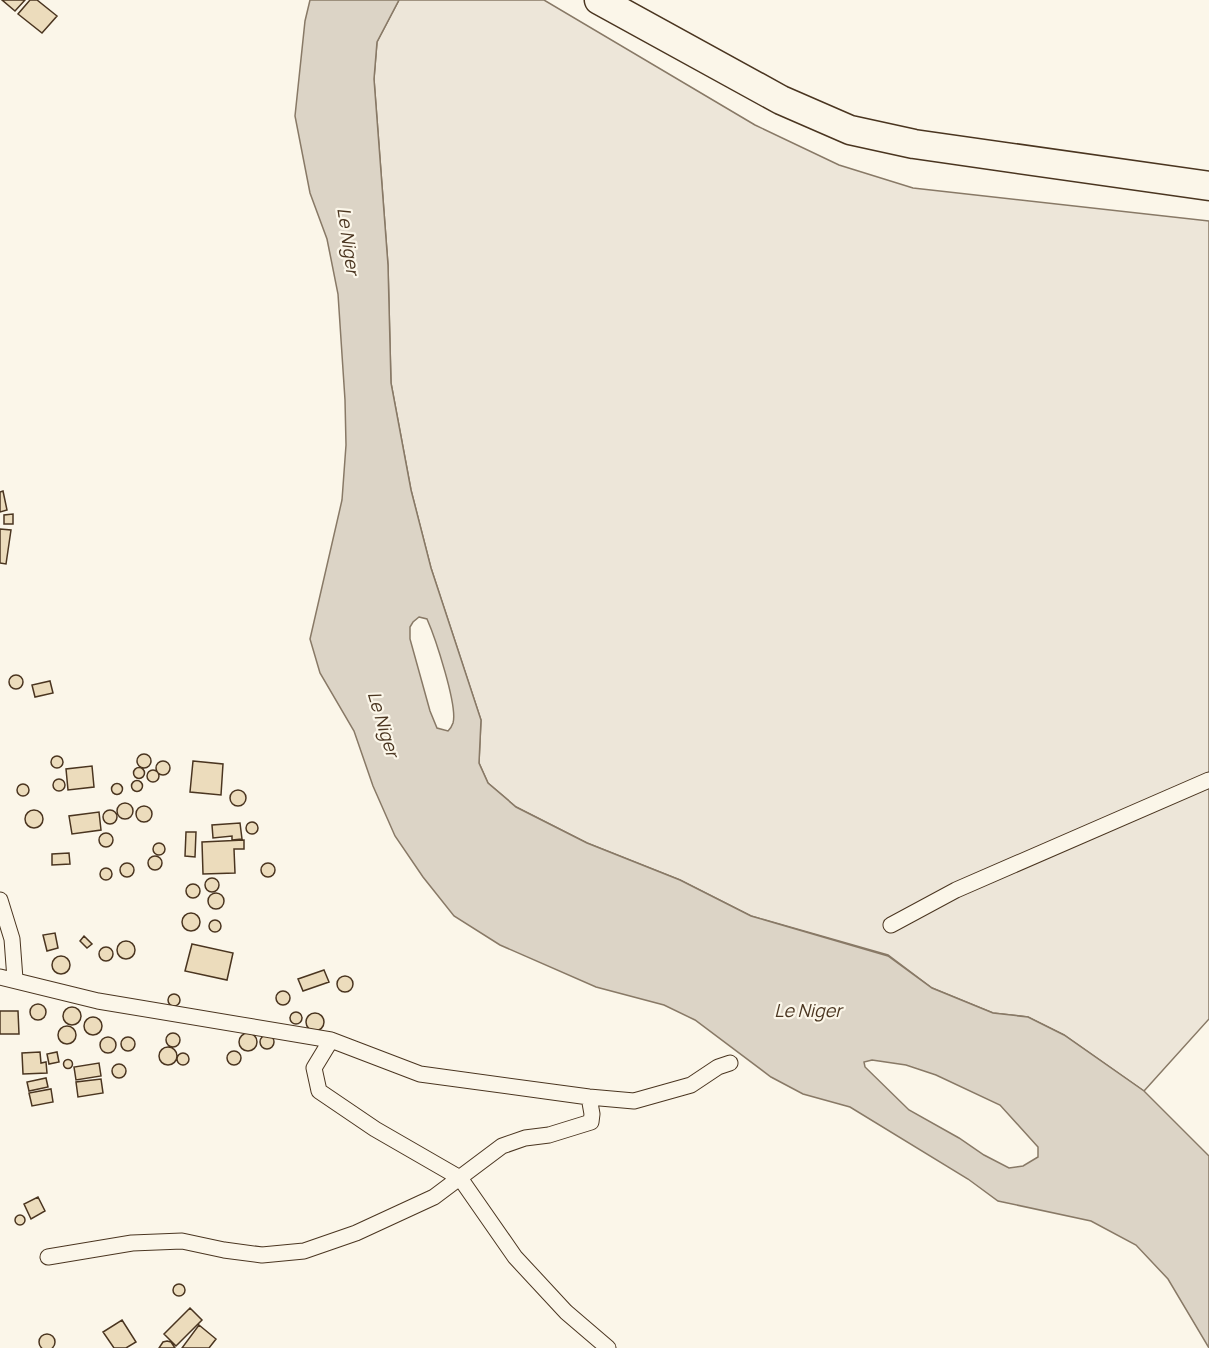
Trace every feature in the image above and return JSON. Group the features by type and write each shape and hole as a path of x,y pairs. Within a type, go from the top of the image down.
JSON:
{"highway":[{"path":"599,0 781,100 850,130 914,144 1209,186"}],"street":[{"path":"891,925 956,890 1209,780"},
{"path":"0,900 12,939 7,978 98,1000 331,1040 420,1074 634,1101 691,1085 718,1067 730,1063"},
{"path":"331,1040 314,1068 319,1091 375,1129 460,1178 515,1257 566,1312 608,1348"},
{"path":"48,1257 132,1243 182,1241 262,1255 304,1251 356,1233 434,1197 502,1146 525,1138 549,1136 591,1122 589,1097"}],"shaded area":[{"path":"399,0 544,0 755,125 839,165 913,188 1209,221 1209,1019 1144,1091 1064,1035 1028,1017 993,1013 932,988 888,955 751,916 680,880 587,843 516,807 488,783 479,763 481,720 431,568 411,490 391,383 388,265 374,79 377,42"}],"water":[{"name":"Le Niger","path":"310,0 399,0 377,42 374,79 388,265 391,383 411,490 431,568 481,720 479,763 488,783 516,807 587,843 680,880 751,916 888,956 932,988 993,1013 1028,1017 1064,1035 1144,1091 1209,1156 1209,1348 1168,1279 1136,1245 1091,1221 998,1201 968,1179 850,1107 803,1094 771,1077 695,1020 664,1005 596,987 500,945 454,916 423,877 395,836 373,786 354,731 320,673 310,639 342,500 346,445 338,294 327,239 310,193 295,116 305,21","holes":["419,617 427,619 449,687 454,714 453,723 448,731 437,728 410,639 410,627","872,1060 906,1065 936,1075 1000,1105 1038,1147 1038,1157 1023,1166 1009,1168 984,1155 909,1110 865,1067 864,1062"]}],"building":[{"path":"2,0 25,0 15,11"},
{"path":"30,0 37,0 57,16 42,33 18,14"},
{"path":"3,491 7,510 0,512 0,492"},
{"path":"13,514 13,524 4,524 4,515"},
{"path":"0,529 11,530 6,564 0,563"},
{"path":"13,675 19,675 23,682 19,689 13,689 9,685 9,679"},
{"path":"50,681 53,693 35,697 32,685"},
{"path":"141,754 147,754 151,761 147,768 141,768 137,764 137,758"},
{"path":"59,756 62,757 62,767 55,768 52,767 51,760 52,757"},
{"path":"163,761 168,763 170,768 168,773 163,775 158,773 156,768 158,763"},
{"path":"193,761 223,764 221,795 190,792"},
{"path":"92,766 94,787 68,790 66,769"},
{"path":"139,768 143,769 143,777 139,778 135,777 134,773 135,769"},
{"path":"153,770 159,776 153,782 147,776"},
{"path":"59,779 65,785 59,791 53,785"},
{"path":"137,780 143,786 137,792 131,786"},
{"path":"25,784 28,785 28,795 21,796 18,795 17,788 18,785"},
{"path":"117,784 121,785 121,793 117,794 113,793 112,789 113,785"},
{"path":"238,790 244,792 246,798 244,804 238,806 232,804 230,798 232,792"},
{"path":"122,803 128,803 133,811 131,817 122,819 117,814 117,808"},
{"path":"144,806 150,808 152,814 150,820 144,822 138,820 136,814 138,808"},
{"path":"34,810 40,813 43,819 40,825 34,828 28,825 25,819 28,813"},
{"path":"107,810 113,810 117,817 113,824 107,824 103,820 103,814"},
{"path":"99,812 101,830 72,834 69,816"},
{"path":"252,822 258,828 252,834 246,828"},
{"path":"240,823 242,839 232,840 232,836 213,838 212,825"},
{"path":"186,832 196,832 195,857 185,856"},
{"path":"106,833 111,835 113,840 111,845 106,847 101,845 99,840 101,835"},
{"path":"244,840 244,849 234,849 235,873 203,874 202,842"},
{"path":"159,843 165,849 159,855 153,849"},
{"path":"69,853 70,864 52,865 52,854"},
{"path":"155,856 160,858 162,863 160,868 155,870 150,868 148,863 150,858"},
{"path":"124,863 130,863 134,870 130,877 124,877 120,873 120,867"},
{"path":"268,863 273,865 275,870 273,875 268,877 263,875 261,870 263,865"},
{"path":"108,868 111,869 111,879 104,880 101,879 100,872 101,869"},
{"path":"209,878 215,878 219,885 215,892 209,892 205,888 205,882"},
{"path":"193,884 198,886 200,891 198,896 193,898 188,896 186,891 188,886"},
{"path":"213,893 219,893 224,901 222,907 213,909 208,904 208,898"},
{"path":"191,913 197,916 200,922 197,928 191,931 185,928 182,922 185,916"},
{"path":"215,920 221,926 215,932 209,926"},
{"path":"55,933 58,948 47,951 43,935"},
{"path":"84,936 92,944 87,948 80,941"},
{"path":"126,941 132,944 135,950 132,956 126,959 120,956 117,950 120,944"},
{"path":"192,944 233,953 227,980 185,971"},
{"path":"103,947 109,947 113,954 109,961 103,961 99,957 99,951"},
{"path":"61,956 67,959 70,965 67,971 61,974 55,971 52,965 55,959"},
{"path":"324,970 329,982 303,991 298,979"},
{"path":"345,976 353,984 345,992 337,984"},
{"path":"280,991 286,991 290,998 286,1005 280,1005 276,1001 276,995"},
{"path":"176,994 180,1000 176,1006 172,1006 168,998"},
{"path":"38,1004 46,1012 38,1020 30,1012"},
{"path":"68,1007 76,1007 81,1012 79,1023 68,1025 63,1020 63,1012"},
{"path":"0,1011 18,1011 19,1034 0,1034"},
{"path":"298,1012 302,1018 298,1024 294,1024 290,1016"},
{"path":"315,1013 321,1016 324,1022 321,1028 315,1031 309,1028 306,1022 309,1016"},
{"path":"93,1017 99,1020 102,1026 99,1032 93,1035 87,1032 84,1026 87,1020"},
{"path":"67,1026 73,1029 76,1035 73,1041 67,1044 61,1041 58,1035 61,1029"},
{"path":"170,1033 176,1033 180,1040 176,1047 170,1047 166,1043 166,1037"},
{"path":"248,1033 254,1036 257,1042 254,1048 248,1051 242,1048 239,1042 242,1036"},
{"path":"267,1035 272,1037 274,1042 272,1047 267,1049 262,1047 260,1042 262,1037"},
{"path":"108,1037 114,1039 116,1045 114,1051 108,1053 102,1051 100,1045 102,1039"},
{"path":"128,1037 133,1039 135,1044 133,1049 128,1051 123,1049 121,1044 123,1039"},
{"path":"168,1047 174,1050 177,1056 174,1062 168,1065 162,1062 159,1056 162,1050"},
{"path":"231,1051 237,1051 241,1058 237,1065 231,1065 227,1061 227,1055"},
{"path":"40,1052 41,1063 46,1062 47,1073 23,1074 22,1053"},
{"path":"57,1052 59,1062 49,1064 47,1054"},
{"path":"183,1053 189,1059 183,1065 177,1059"},
{"path":"68,1060 72,1064 68,1068 64,1064"},
{"path":"99,1063 101,1076 76,1080 74,1067"},
{"path":"116,1064 122,1064 126,1071 122,1078 116,1078 112,1074 112,1068"},
{"path":"46,1078 48,1087 29,1091 27,1082"},
{"path":"101,1079 103,1093 78,1097 76,1082"},
{"path":"51,1089 53,1102 32,1106 29,1093"},
{"path":"38,1197 45,1211 31,1219 24,1204"},
{"path":"20,1215 24,1216 24,1224 20,1225 16,1224 15,1220 16,1216"},
{"path":"181,1284 185,1290 181,1296 177,1296 173,1288"},
{"path":"190,1308 202,1320 176,1346 164,1334"},
{"path":"122,1320 136,1342 126,1348 114,1348 103,1332"},
{"path":"199,1325 216,1339 209,1348 182,1348"},
{"path":"47,1334 53,1336 55,1342 53,1348 47,1350 41,1348 39,1342 41,1336"},
{"path":"163,1342 171,1342 175,1348 159,1348"}]}
